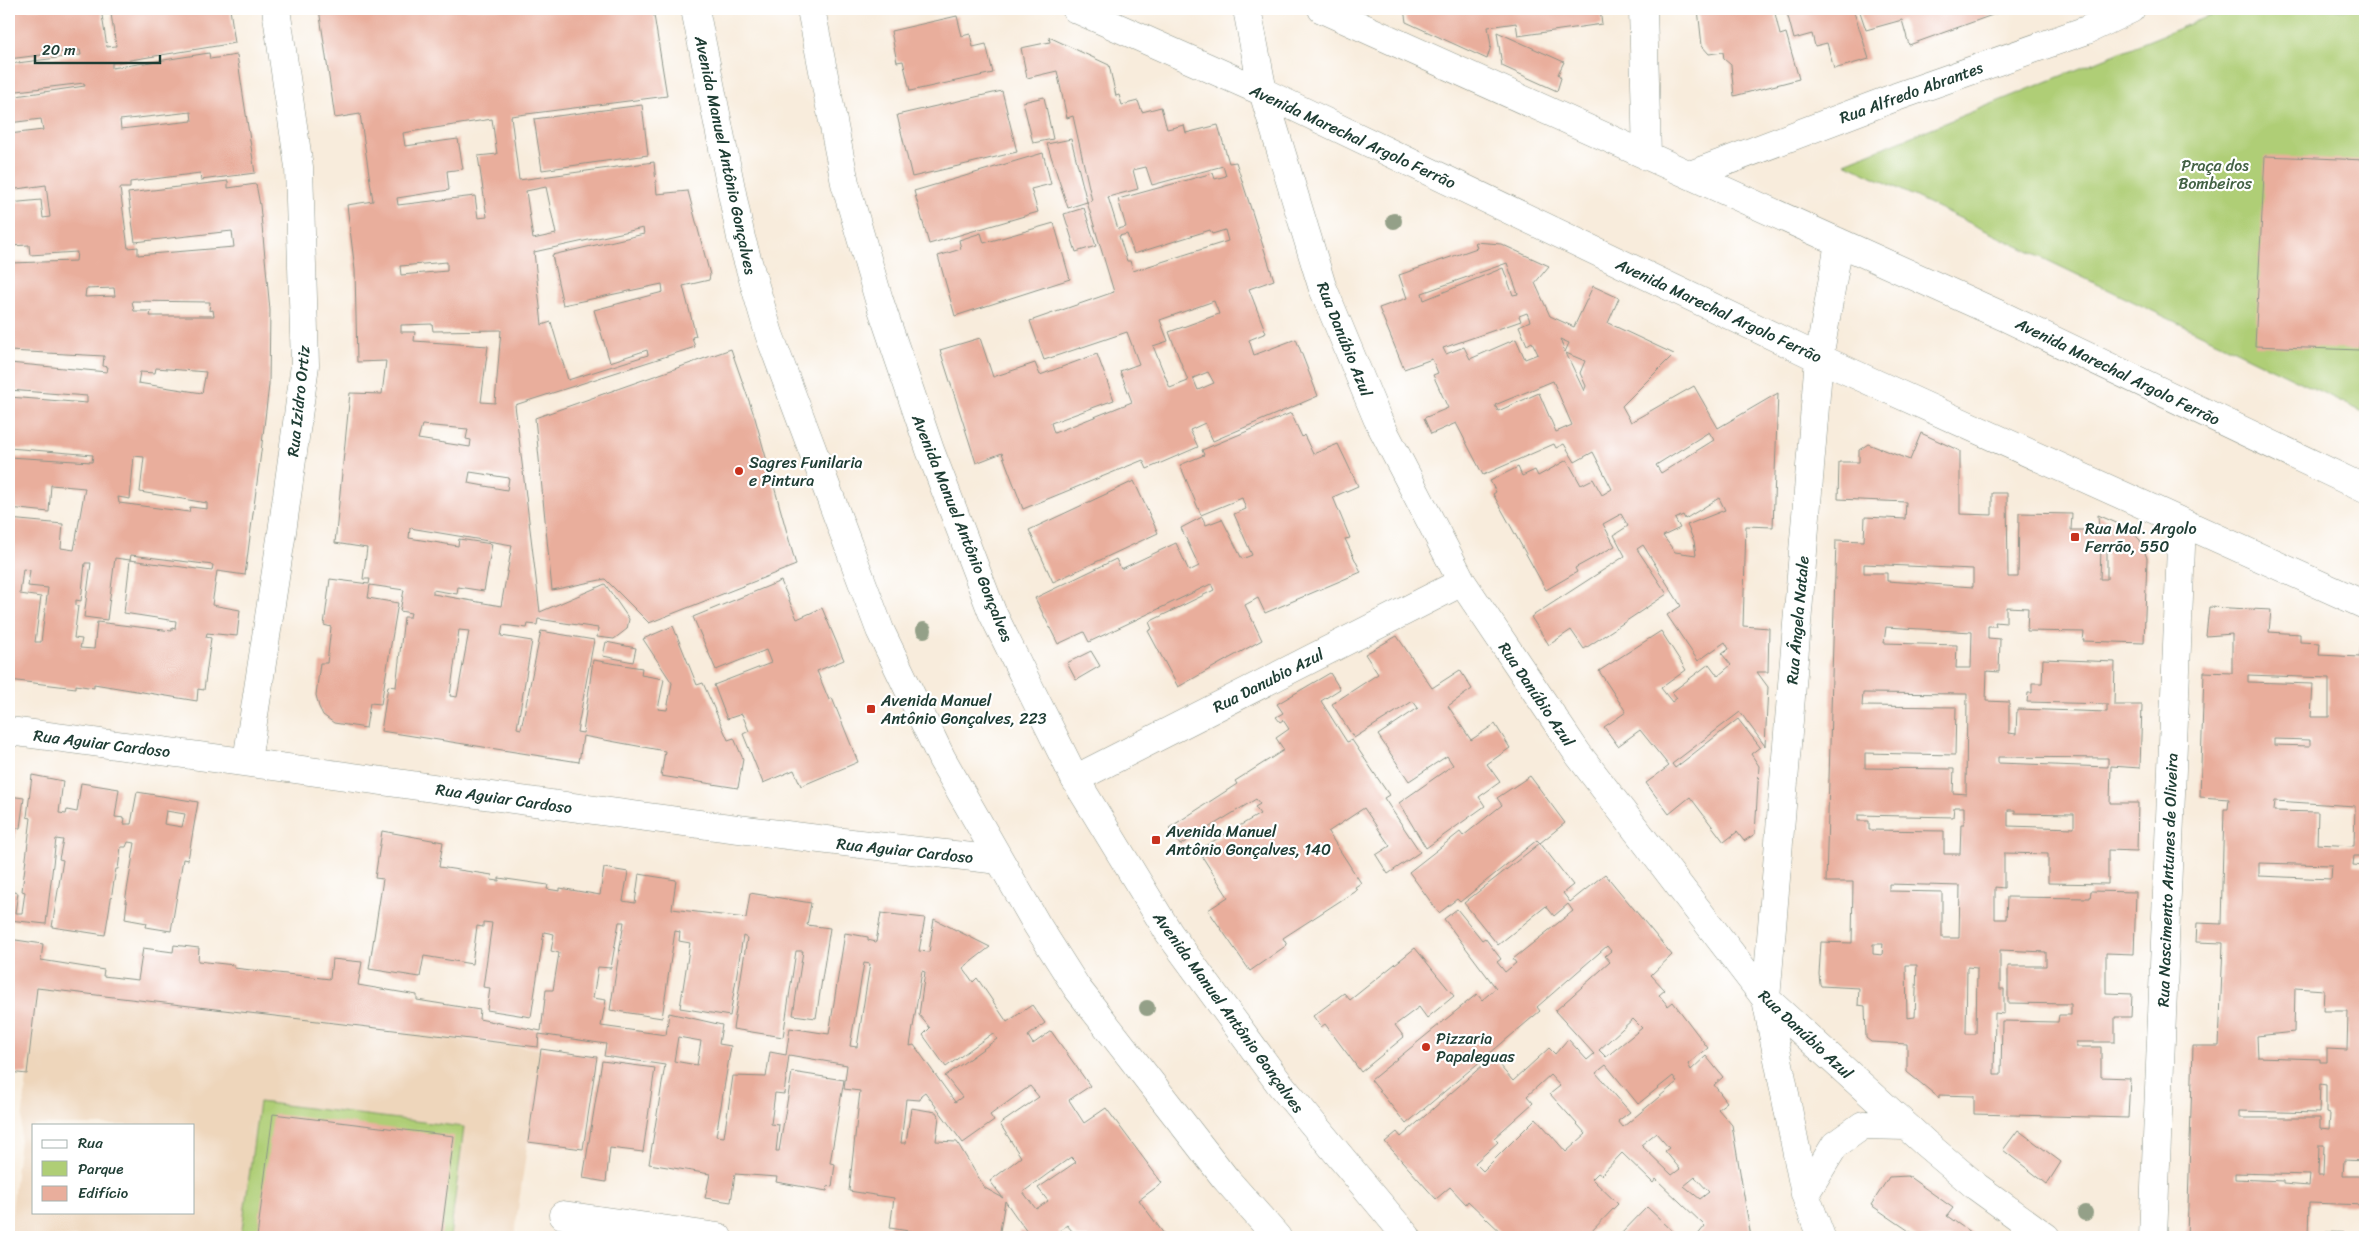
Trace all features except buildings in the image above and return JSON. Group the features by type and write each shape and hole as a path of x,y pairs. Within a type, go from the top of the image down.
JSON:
{"street":[{"name":"Rua Izidro Ortiz","path":"247,761 305,365 299,167 276,9"},
{"name":"Avenida Manuel Antônio Gonçalves","path":"695,9 740,238 769,334 880,630 942,758 999,860 1077,988 1225,1178 1277,1237"},
{"name":"Avenida Manuel Antônio Gonçalves","path":"811,9 845,183 879,300 930,450 992,612 1075,779 1168,933 1279,1083 1407,1237"},
{"name":"Avenida Marechal Argolo Ferrão","path":"1076,9 1263,92 1819,358 2365,605"},
{"name":"Rua Danúbio Azul","path":"1247,9 1263,92 1322,286 1377,418 1462,582 1578,754 1766,999 1906,1126 1977,1187 2046,1237"},
{"name":"Avenida Marechal Argolo Ferrão","path":"1322,9 2007,318 2365,489"},
{"path":"1643,9 1647,156"},
{"name":"Rua Alfredo Abrantes","path":"1690,175 1896,97 2087,30 2132,9"},
{"name":"Rua Ângela Natale","path":"1766,999 1819,358 1839,242"},
{"name":"Rua Nascimento Antunes de Oliveira","path":"2153,1237 2182,522"},
{"name":"Rua Danubio Azul","path":"1075,779 1462,582"},
{"name":"Rua Aguiar Cardoso","path":"9,731 247,761 587,810 853,844 999,860"},
{"path":"1766,999 1805,1194 1821,1237"},
{"path":"1805,1194 1835,1145 1863,1125 1906,1126"},
{"path":"564,1215 718,1237"}],"shaded area":[{"path":"37,988 541,1049 514,1237 9,1237"}],"green space":[{"name":"Praça dos Bombeiros","path":"2227,9 2365,9 2365,413 1845,163"},
{"path":"259,1102 464,1127 450,1237 241,1237"}],"place":[{"name":"Sagres Funilaria e Pintura","path":"739,471"},
{"name":"Rua Mal. Argolo Ferrão, 550","path":"2075,537"},
{"name":"Avenida Manuel Antônio Gonçalves, 223","path":"871,709"},
{"name":"Avenida Manuel Antônio Gonçalves, 140","path":"1156,840"},
{"name":"Pizzaria Papaleguas","path":"1426,1047"}]}
